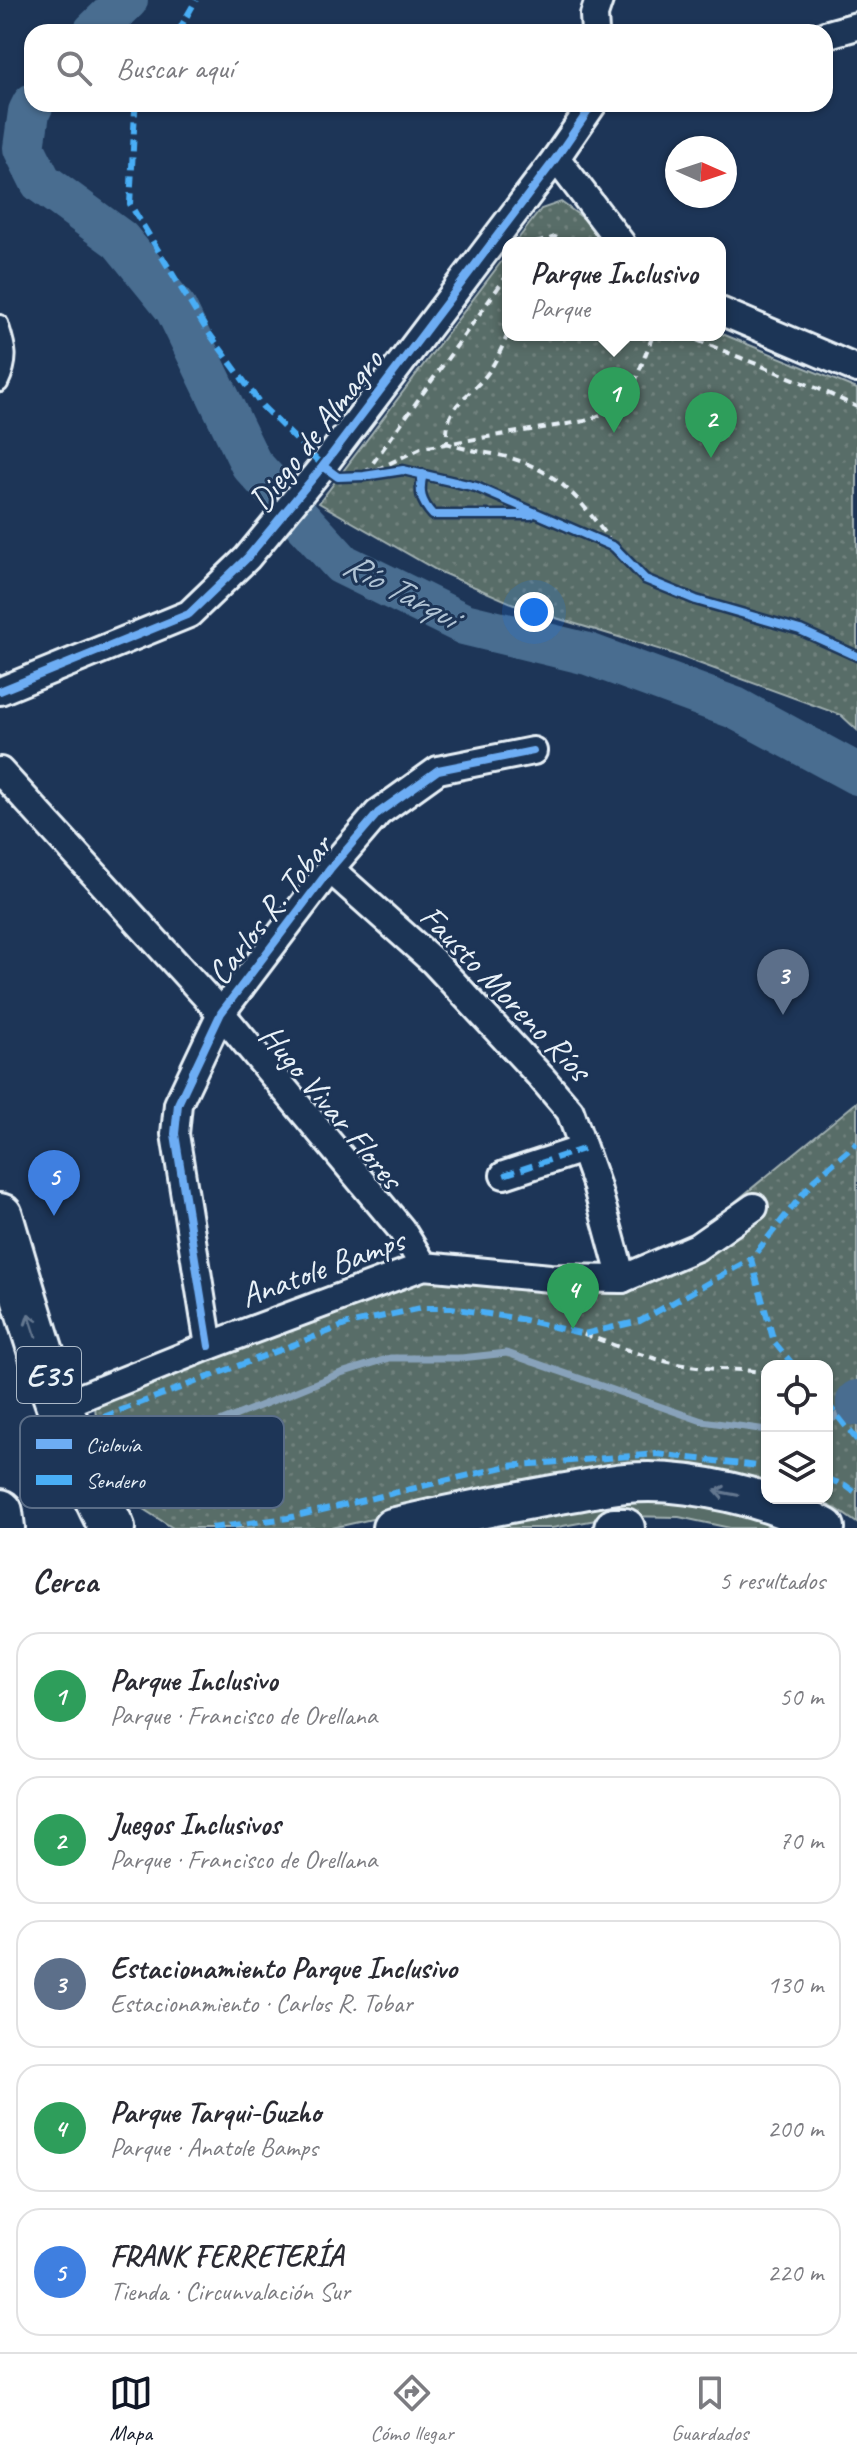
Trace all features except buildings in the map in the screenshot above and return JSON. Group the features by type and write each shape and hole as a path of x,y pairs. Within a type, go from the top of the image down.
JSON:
{"highway":[{"name":"E35","path":"0,1216 30,1319 64,1416"},
{"name":"E35","path":"102,1508 112,1528"},
{"path":"0,1512 2,1528"}],"main road":[{"path":"392,1528 464,1510 627,1483 679,1483 749,1497 790,1510 825,1528"},
{"path":"614,1528 625,1528"}],"street":[{"path":"595,24 599,0"},
{"path":"833,33 857,26"},
{"name":"Diego de Almagro","path":"0,691 189,614 247,558 323,466 588,112"},
{"path":"556,158 616,237"},
{"path":"726,314 857,369"},
{"name":"Carlos R. Tobar","path":"209,1346 175,1134 178,1104 221,1013 330,869 378,813 438,770 533,751"},
{"name":"Hugo Vivar Flores","path":"0,771 221,1013 401,1229 424,1266"},
{"name":"Fausto Moreno Ríos","path":"330,869 433,961 570,1111 596,1184 622,1279"},
{"path":"504,1175 583,1149"},
{"path":"622,1279 697,1247 754,1207"},
{"name":"Anatole Bamps","path":"60,1406 209,1346 424,1266 550,1278 622,1279"}],"lane":[{"path":"0,323 9,351 7,369 0,384"}],"path":[{"path":"364,476 502,282"},
{"path":"447,443 446,425 454,408 485,378 504,341"},
{"path":"364,476 421,448 585,421 613,410 635,382 651,341"},
{"path":"699,341 857,407"},
{"path":"447,443 467,451 513,459 556,479 584,503 624,558"},
{"path":"323,466 338,477 390,472"},
{"path":"601,542 614,547"},
{"path":"584,1334 644,1357 704,1368 761,1372"}],"green space":[{"path":"561,202 587,221 599,237 520,237 541,209"},
{"path":"502,261 502,341 726,341 726,335 857,389 857,730 841,715 665,651 523,608 438,571 319,503"},
{"path":"857,1102 857,1523 824,1504 833,1504 833,1360 761,1360 761,1485 510,1488 332,1528 173,1528 142,1508 284,1508 284,1416 96,1416 95,1405 426,1276 624,1293"},
{"path":"614,1499 681,1500 732,1511 786,1528 730,1528 679,1517 618,1516 552,1528 455,1528"}],"waterway":[{"name":"Río Tarqui","path":"102,24 127,0"},
{"name":"Río Tarqui","path":"29,112 24,148 41,182 120,240 176,309 251,464 342,564 464,624 588,654 735,708 857,774"},
{"path":"235,1416 341,1373 390,1358 461,1358 507,1353 702,1421 761,1429"},
{"path":"833,1418 856,1404"}],"marked path":[{"path":"182,24 196,0"},
{"path":"135,112 130,204 206,329 262,406 323,466"},
{"path":"789,1360 774,1342 751,1259 814,1180 857,1143"},
{"path":"504,1175 583,1149"},
{"path":"106,1416 348,1324 421,1308 451,1308 520,1319 584,1334 640,1321 751,1259"},
{"path":"833,1410 857,1440"},
{"path":"211,1528 288,1518 508,1466 656,1454 761,1466"},
{"path":"833,1481 857,1494"}],"cycle path":[{"path":"0,691 189,614 247,558 323,466 588,112"},
{"path":"323,466 338,477 403,470 476,487 614,547 645,579 696,600 800,630 857,656"},
{"path":"423,474 422,496 433,515 531,515"},
{"path":"209,1346 175,1134 178,1104 221,1013 330,869 378,813 438,770 533,751"}],"place":[{"name":"Parque Inclusivo","path":"614,433"},
{"name":"Juegos Inclusivos","path":"711,458"},
{"name":"Estacionamiento Parque Inclusivo","path":"783,1015"},
{"name":"FRANK FERRETERÍA","path":"54,1216"},
{"name":"Parque Tarqui-Guzho","path":"573,1329"}]}
